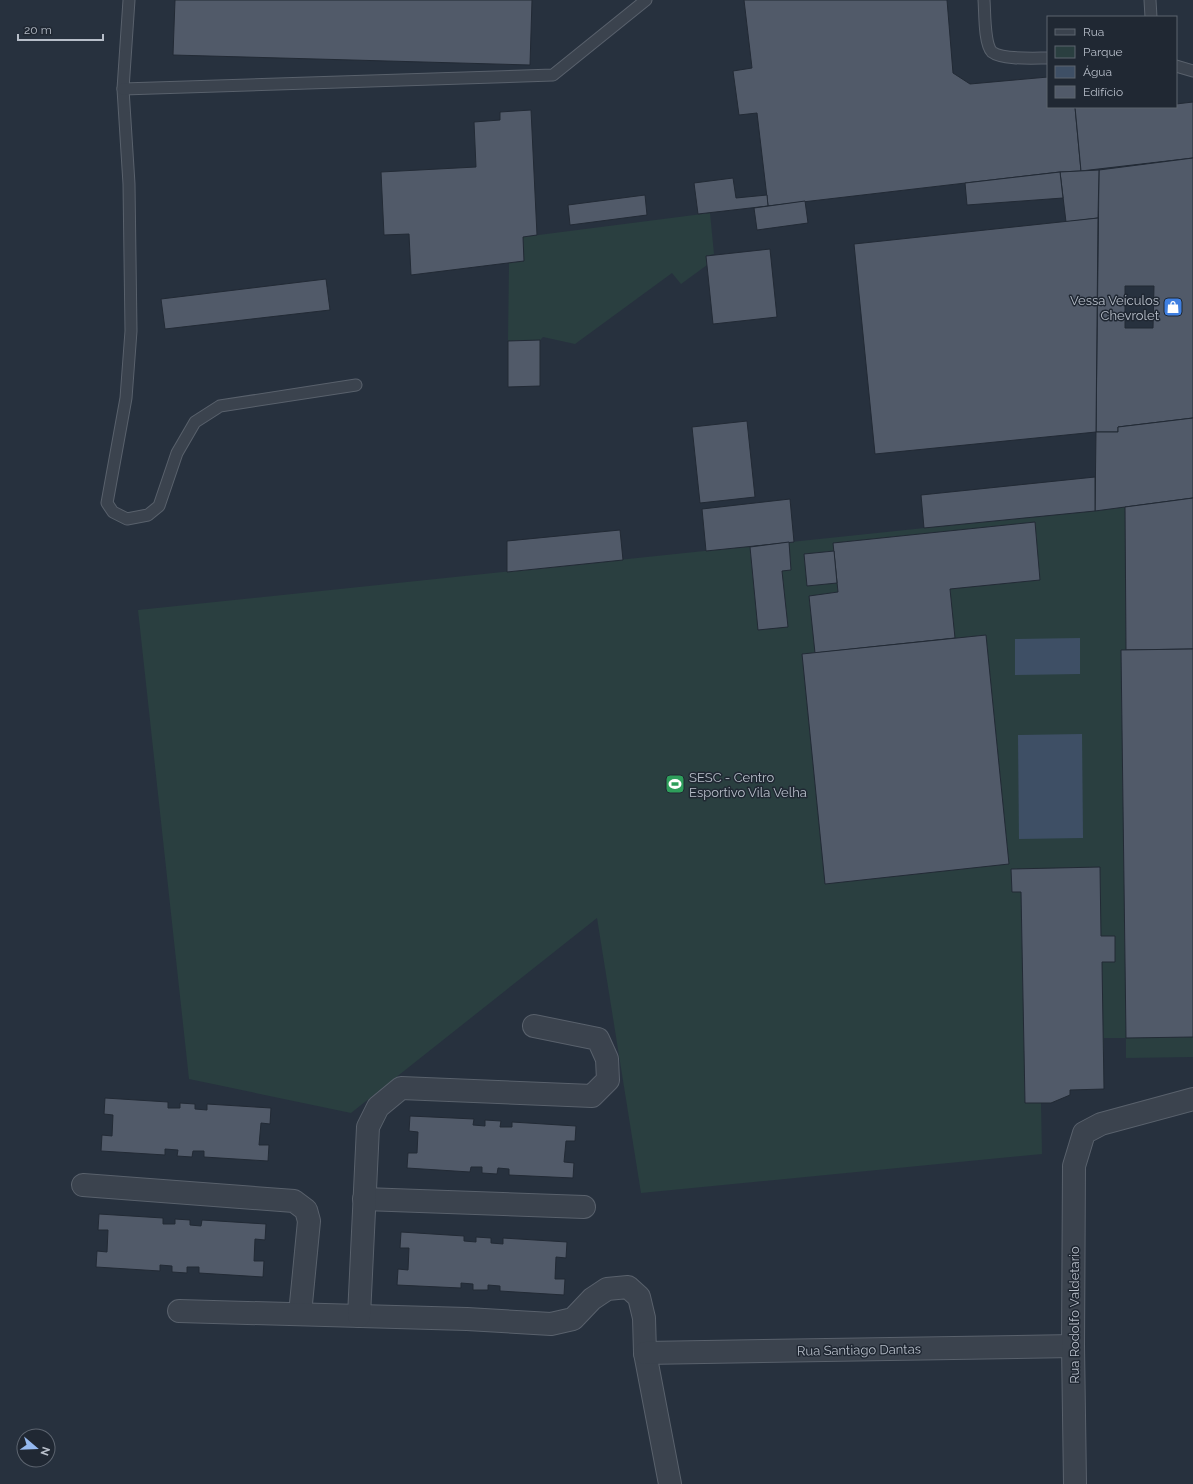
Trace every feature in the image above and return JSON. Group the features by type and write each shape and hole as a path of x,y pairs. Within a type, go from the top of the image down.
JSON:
{"street":[{"path":"359,1316 368,1128 378,1107 401,1088 592,1096 608,1080 607,1059 598,1039 534,1026"},
{"name":"Rua Rodolfo Valdetario","path":"1075,1484 1073,1346 1074,1166 1079,1147 1084,1133 1101,1124 1193,1099"},
{"path":"83,1185 294,1201 306,1210 309,1221 300,1314"},
{"path":"364,1199 584,1207"},
{"path":"179,1312 467,1319 551,1324 574,1319 592,1300 607,1289 628,1287 639,1297 644,1318 645,1353 670,1484"},
{"name":"Rua Santiago Dantas","path":"645,1353 1073,1346"}],"lane":[{"path":"129,0 123,89 129,184 132,331 126,398 107,503 113,512 127,519 148,515 159,506 177,453 195,422 220,406 356,385"},
{"path":"123,89 553,75 646,0"},
{"path":"984,0 987,42 992,52 1004,57 1047,58"},
{"path":"1150,0 1151,16"},
{"path":"1177,66 1193,71"}],"green space":[{"path":"710,213 714,254 706,256 707,265 681,284 672,273 575,344 543,337 540,340 508,341 509,263 524,261 523,237"},
{"name":"SESC - Centro Esportivo Vila Velha","path":"1125,507 1193,649 1193,1057 1126,1058 1126,1038 1104,1038 1104,1089 1070,1090 1070,1095 1051,1103 1041,1103 1042,1154 641,1193 597,918 351,1113 189,1079 138,610"}],"water":[{"path":"1080,638 1080,674 1015,675 1015,639"},
{"path":"1082,734 1083,838 1019,839 1018,735"}],"building":[{"path":"175,0 532,0 530,65 173,55"},
{"path":"744,0 947,0 953,73 970,84 1047,77 1047,108 1075,108 1081,171 1060,172 768,206 757,113 739,115 733,71 752,68"},
{"path":"1193,102 1193,158 1081,171 1075,108 1177,108 1177,104"},
{"path":"531,110 537,235 523,237 524,261 411,275 409,234 384,235 381,172 476,167 474,122 500,120 500,112"},
{"name":"Vessa Veículos Chevrolet","path":"1193,158 1193,418 1118,427 1118,432 1096,432 1099,170","holes":["1125,286 1154,286 1153,328 1125,328"]},
{"path":"1099,170 1098,218 1066,222 1060,172"},
{"path":"1060,172 1063,198 967,205 965,183"},
{"path":"733,178 736,198 767,195 768,206 698,214 694,183"},
{"path":"645,195 647,215 570,225 568,205"},
{"path":"805,201 808,223 757,230 754,208"},
{"path":"1098,218 1096,432 875,454 854,244"},
{"path":"770,249 777,317 713,324 706,256"},
{"path":"326,279 330,310 165,329 161,299"},
{"path":"540,340 540,386 508,387 508,341"},
{"path":"1193,418 1193,498 1095,511 1096,432 1118,432 1118,427"},
{"path":"747,421 755,497 700,503 692,427"},
{"path":"1095,477 1095,511 924,528 921,495"},
{"path":"1193,498 1193,649 1126,650 1125,507"},
{"path":"790,499 794,542 706,551 702,509"},
{"path":"1035,522 1040,580 950,589 955,638 815,653 809,596 838,592 833,543"},
{"path":"620,530 623,560 507,572 507,541"},
{"path":"789,542 791,570 782,571 788,627 758,630 750,547"},
{"path":"834,551 837,583 807,586 804,554"},
{"path":"986,635 1009,864 825,884 802,654"},
{"path":"1193,649 1193,1037 1126,1038 1121,650"},
{"path":"1100,867 1101,936 1115,936 1115,962 1102,962 1104,1089 1070,1090 1070,1095 1051,1103 1025,1103 1021,892 1012,892 1011,869"},
{"path":"105,1098 168,1102 168,1108 180,1108 180,1103 195,1104 195,1109 207,1110 207,1104 271,1108 270,1124 261,1123 259,1145 269,1145 268,1161 204,1157 204,1151 193,1151 192,1157 177,1156 178,1150 165,1149 165,1155 101,1151 102,1135 112,1136 113,1115 104,1114"},
{"path":"410,1116 474,1119 473,1125 485,1126 485,1120 501,1121 500,1127 512,1127 512,1122 576,1126 575,1141 566,1141 564,1162 574,1163 573,1178 509,1175 509,1169 498,1168 497,1174 482,1173 482,1167 471,1167 470,1172 407,1168 408,1153 417,1153 418,1132 409,1131"},
{"path":"99,1214 163,1218 163,1224 175,1224 175,1219 190,1220 190,1225 201,1226 202,1220 266,1224 265,1240 255,1239 254,1261 264,1261 263,1277 199,1273 199,1267 187,1267 187,1273 172,1272 172,1266 160,1265 160,1271 96,1267 97,1251 107,1252 108,1230 98,1230"},
{"path":"401,1232 464,1236 464,1241 476,1242 476,1237 491,1238 491,1243 503,1244 503,1238 567,1242 566,1258 556,1257 555,1279 565,1279 564,1295 500,1291 500,1286 488,1285 488,1290 473,1290 473,1284 461,1283 461,1288 397,1285 398,1269 408,1270 409,1248 400,1248"}],"place":[{"name":"Vessa Veículos Chevrolet","path":"1173,307"},
{"name":"SESC - Centro Esportivo Vila Velha","path":"675,784"}]}
